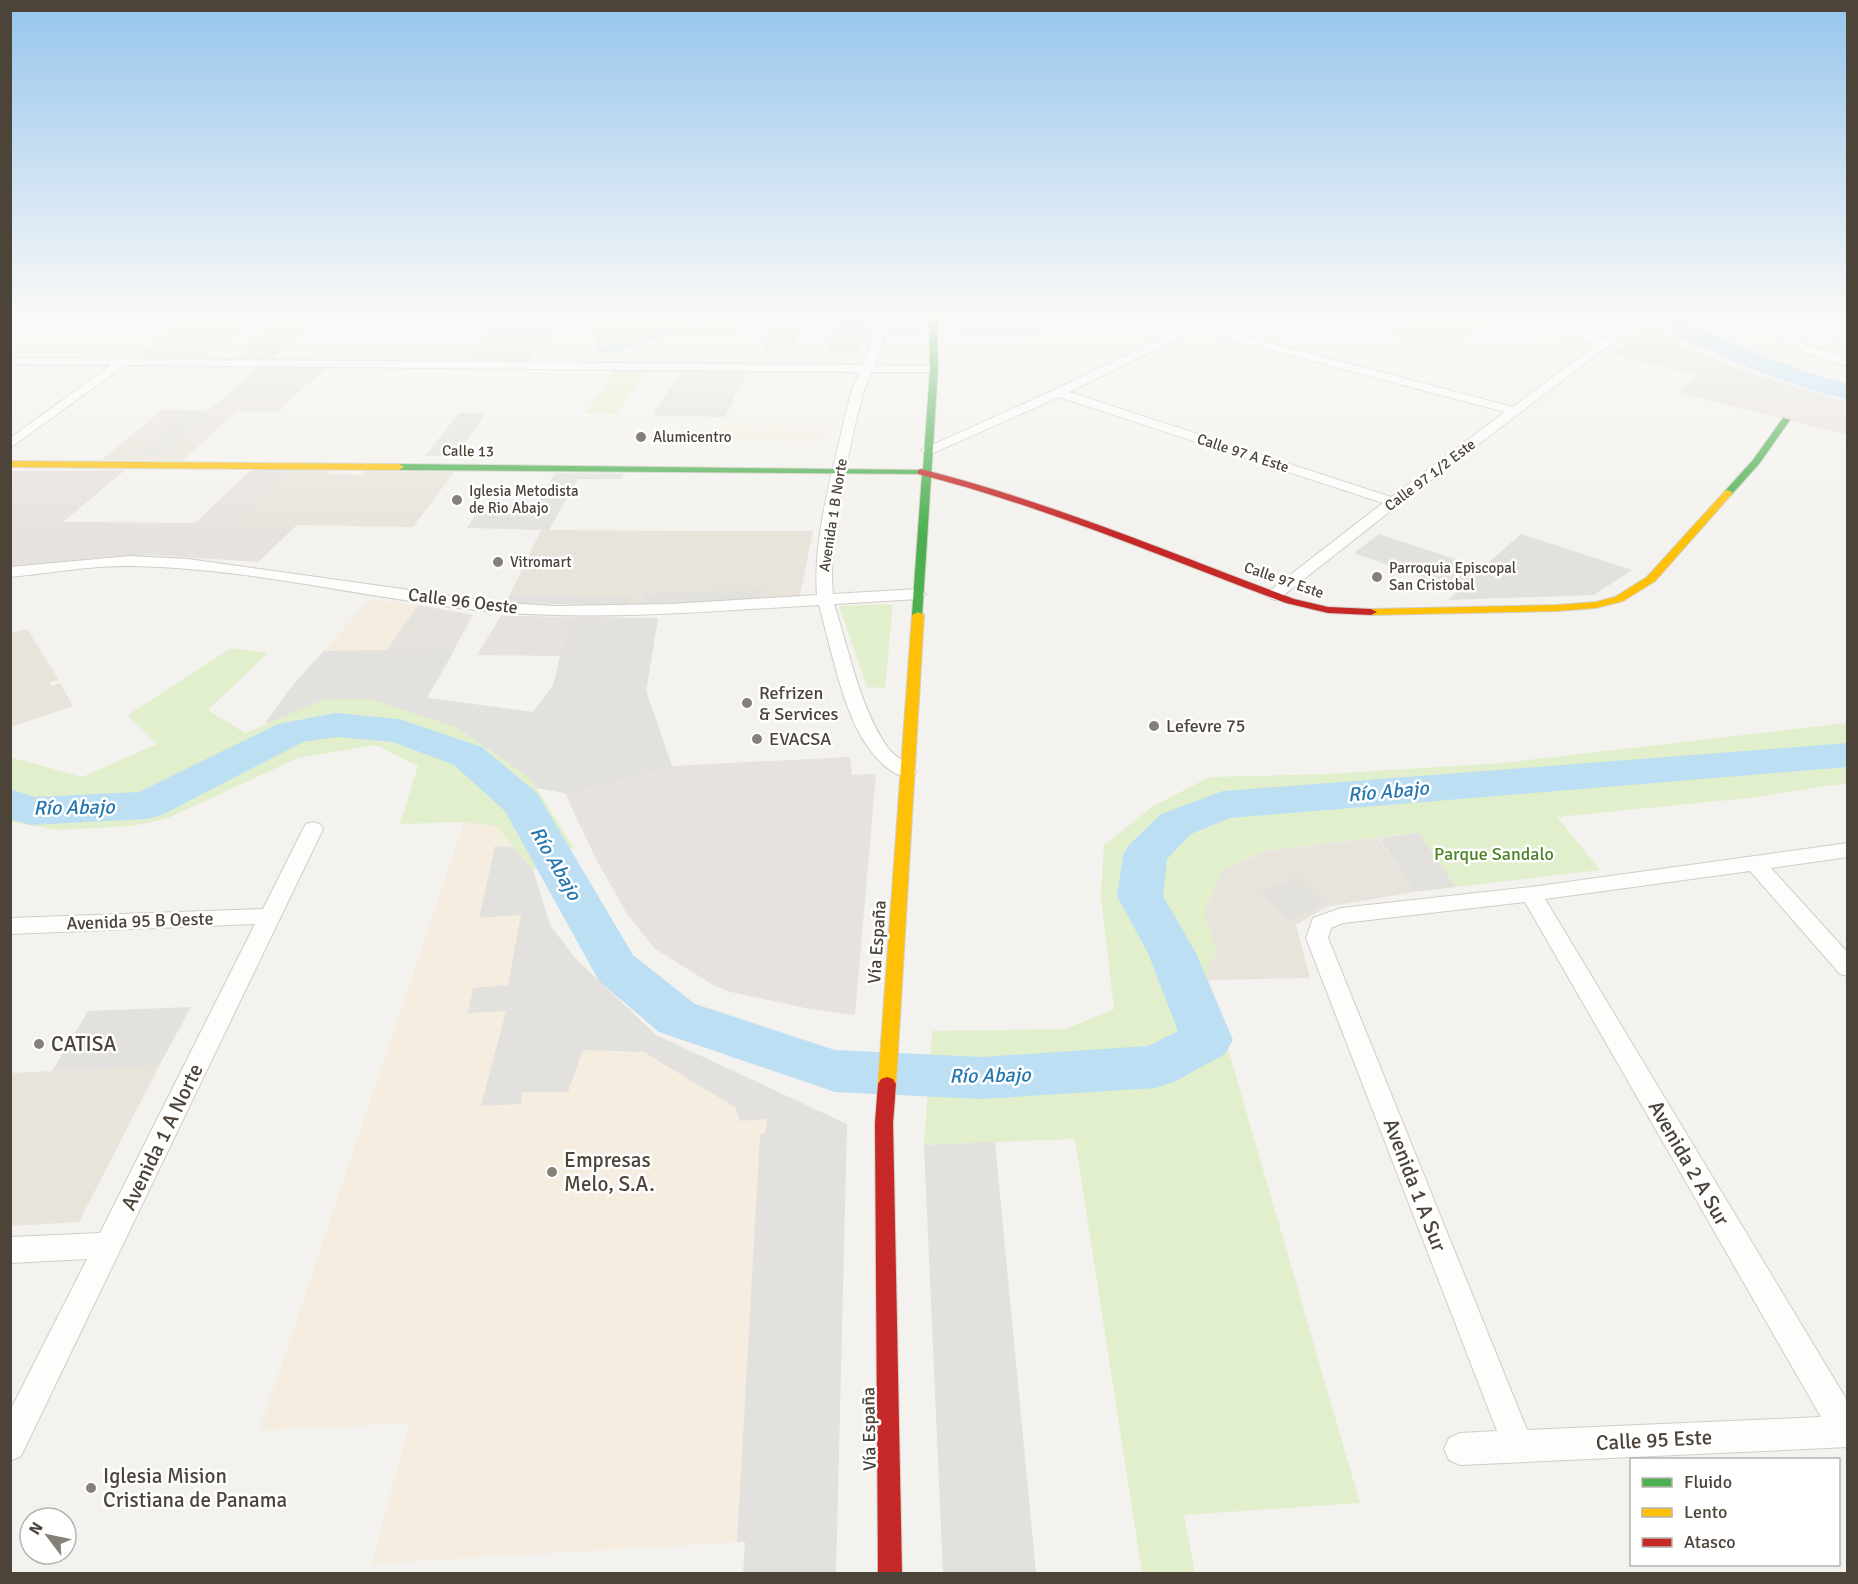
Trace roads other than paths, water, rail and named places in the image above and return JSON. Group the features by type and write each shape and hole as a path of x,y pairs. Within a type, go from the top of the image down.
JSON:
{"street":[{"path":"10,444 87,388"},
{"name":"Avenida 1 B Norte","path":"858,388 838,472 823,573 825,599 862,721 882,754 906,771"},
{"name":"Vía España","path":"890,1574 884,1123 933,388"},
{"path":"928,450 1068,388"},
{"path":"1427,388 1515,411"},
{"name":"Calle 97 1/2 Este","path":"1274,595 1546,388"},
{"name":"Calle 97 A Este","path":"1058,393 1394,502"},
{"name":"Calle 97 Este","path":"926,472 1027,503 1306,606 1347,613 1557,609 1582,607 1634,594 1651,579 1756,462 1786,420"},
{"name":"Calle 13","path":"10,464 926,472"},
{"name":"Calle 96 Oeste","path":"10,572 130,561 188,564 495,607 554,610 671,609 918,594"},
{"name":"Avenida 1 A Norte","path":"10,1445 313,829"},
{"path":"1531,894 1848,850"},
{"path":"1756,864 1848,968"},
{"name":"Avenida 1 A Sur","path":"1518,1446 1317,938 1321,923 1341,916 1531,894"},
{"name":"Avenida 2 A Sur","path":"1531,894 1847,1431"},
{"name":"Avenida 95 B Oeste","path":"10,926 270,916"},
{"path":"10,1250 109,1245"},
{"name":"Calle 95 Este","path":"1460,1449 1847,1431"}],"waterway":[{"name":"Río Abajo","path":"1833,388 1848,392"},
{"name":"Río Abajo","path":"10,802 30,811 147,805 292,732 336,725 399,731 468,756 522,803 616,968 677,1018 835,1071 982,1078 1155,1067 1207,1040 1172,953 1140,896 1145,855 1176,824 1223,805 1848,755"}],"place":[{"name":"Alumicentro","path":"641,437"},
{"name":"Iglesia Metodista de Rio Abajo","path":"457,500"},
{"name":"Vitromart","path":"498,562"},
{"name":"Parroquia Episcopal San Cristobal","path":"1377,577"},
{"name":"Refrizen & Services","path":"747,703"},
{"name":"Lefevre 75","path":"1154,726"},
{"name":"EVACSA","path":"757,739"},
{"name":"CATISA","path":"39,1044"},
{"name":"Empresas Melo, S.A.","path":"552,1172"},
{"name":"Iglesia Mision Cristiana de Panama","path":"91,1488"}],"park label":[{"name":"Parque Sandalo","path":"1494,854"}]}
